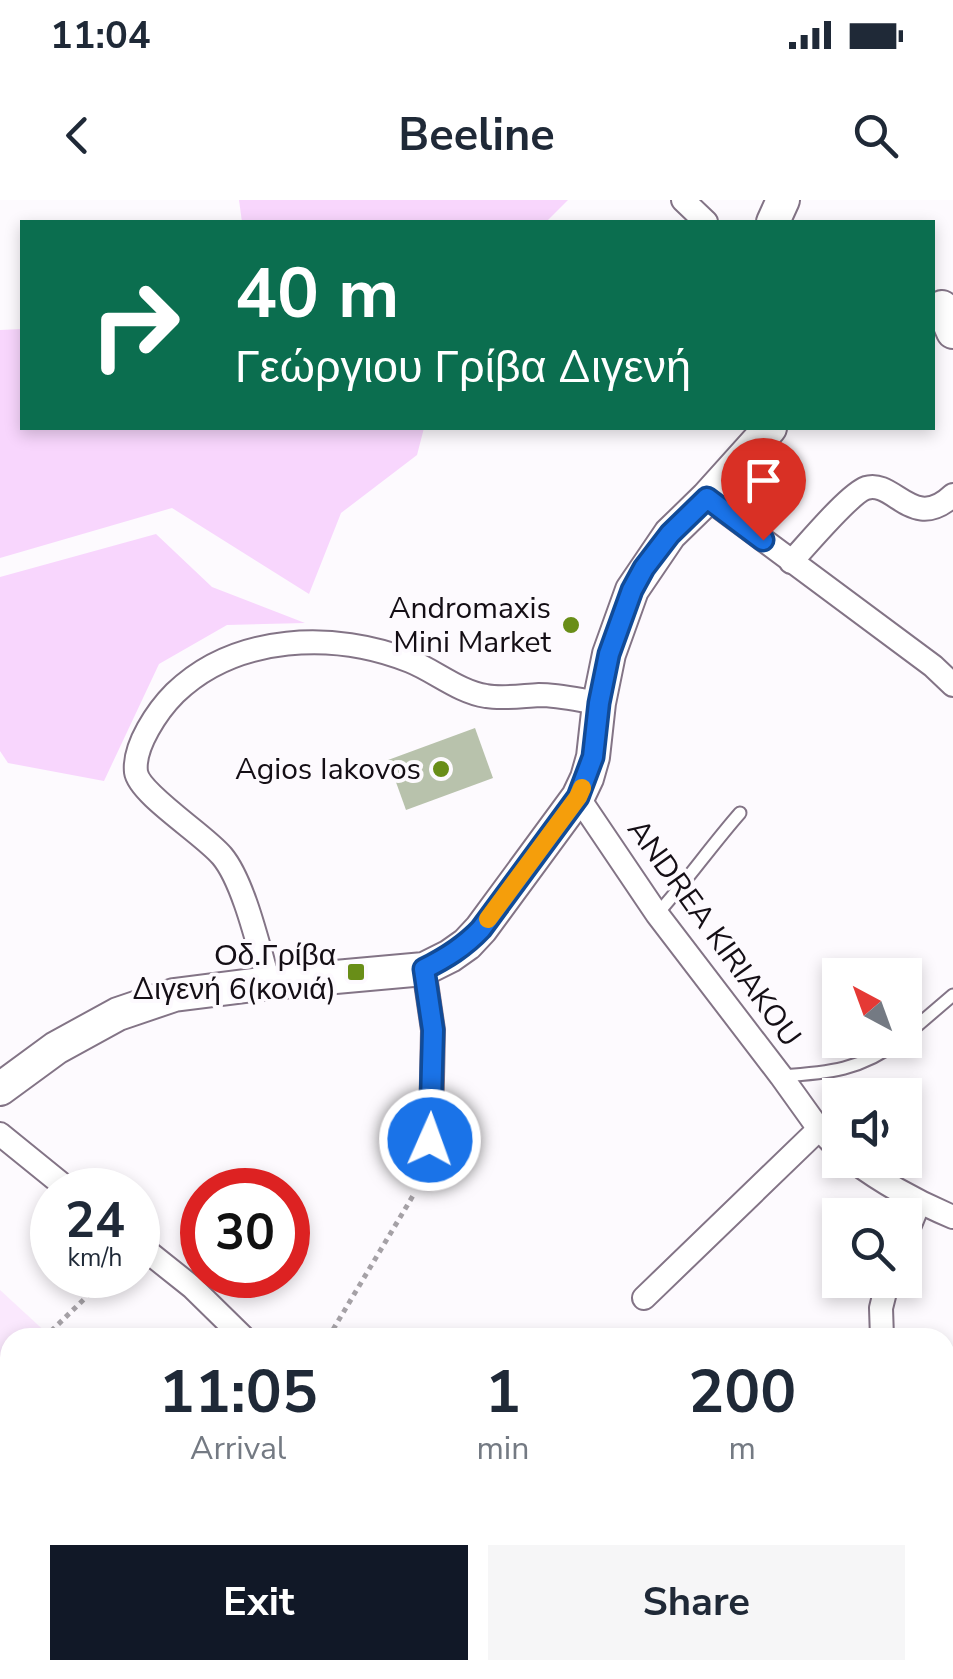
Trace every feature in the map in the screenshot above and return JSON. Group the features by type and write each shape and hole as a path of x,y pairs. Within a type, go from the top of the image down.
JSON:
{"street":[{"path":"683,200 704,220"},
{"path":"0,1089 56,1048 118,1014 174,995 424,969 467,944 578,797 593,757 609,654 644,568 670,534 768,430"},
{"path":"791,562 864,488 876,488 914,508 930,509 953,496"},
{"path":"707,498 933,666 953,686"},
{"path":"270,983 226,860 138,779 138,755 148,728 186,682 249,650 296,642 328,643 363,646 390,654 484,696 561,696 599,703"},
{"name":"ANDREA KIRIAKOU","path":"578,797 657,914 822,1133"},
{"path":"424,969 433,1030 430,1176"},
{"path":"644,1298 819,1130"},
{"path":"0,1134 42,1168"},
{"path":"877,1178 911,1198"},
{"path":"922,1203 953,1217"},
{"path":"160,1262 234,1328"},
{"path":"882,1328 884,1298"}],"lane":[{"path":"657,914 740,813"},
{"path":"922,1021 953,995"},
{"path":"782,1076 854,1067 873,1058"}],"path":[{"path":"334,1328 421,1182 430,1176"},
{"path":"54,1328 85,1298"}],"shaded area":[{"path":"239,200 568,200 548,220 242,220"},
{"path":"20,329 20,430 423,430 417,455 341,513 309,594 172,508 0,558 0,330"},
{"path":"156,534 212,587 305,623 227,625 159,664 104,781 8,763 0,751 0,577"},
{"path":"0,1290 41,1328 0,1328"}],"building":[{"name":"Agios Iakovos","path":"475,728 493,778 406,810 388,760"}],"slow traffic":[{"path":"488,919 582,788"}],"place":[{"name":"Andromaxis Mini Market","path":"571,625"},
{"name":"Agios Iakovos","path":"441,769"},
{"name":"Οδ.Γρίβα Διγενή 6(κονιά)","path":"356,972"}],"route":[{"path":"430,1140 433,1030 424,969 450,956 481,929 578,797 593,757 609,654 644,568 670,534 707,498 763,540"}]}
